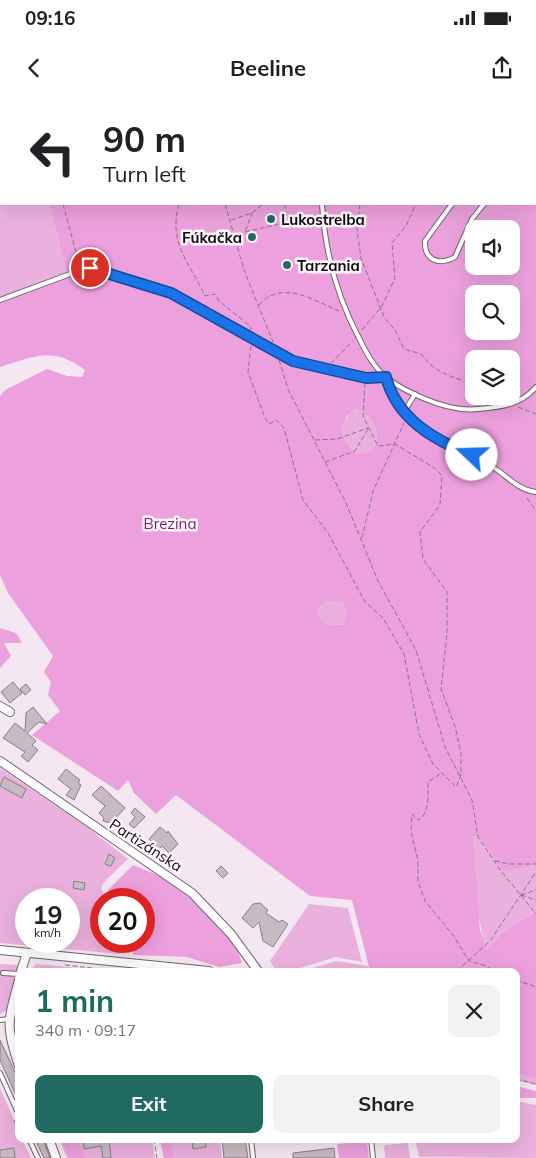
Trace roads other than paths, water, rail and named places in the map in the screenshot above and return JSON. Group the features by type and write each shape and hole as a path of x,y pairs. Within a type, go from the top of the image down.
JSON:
{"street":[{"path":"0,706 10,712"},
{"name":"Partizánska","path":"0,760 192,893 231,934 256,968"},
{"path":"0,950 15,952"},
{"path":"22,968 26,953 140,968"},
{"path":"15,991 4,1020 15,1054"},
{"path":"50,1143 56,1158"}],"lane":[{"path":"322,205 331,274 346,314 357,335 369,356 386,377 415,394 443,407 469,410 514,404 536,387"},
{"path":"451,205 425,240 426,253 430,259 437,262 455,257 472,219 483,205"},
{"path":"0,300 81,270 99,269 171,293 278,354 322,369 366,378 386,377"},
{"path":"386,377 390,392 404,412 424,431 493,467 523,491 536,492"},
{"path":"404,412 415,394"},
{"path":"3,973 15,974"},
{"path":"0,1073 15,1106"},
{"path":"31,1143 38,1158"},
{"path":"251,1143 253,1158"},
{"path":"371,1143 373,1158"}],"place":[{"name":"Lukostrelba","path":"271,219"},
{"name":"Fúkačka","path":"252,237"},
{"name":"Tarzania","path":"287,265"}],"park label":[{"name":"Brezina","path":"170,523"}]}
